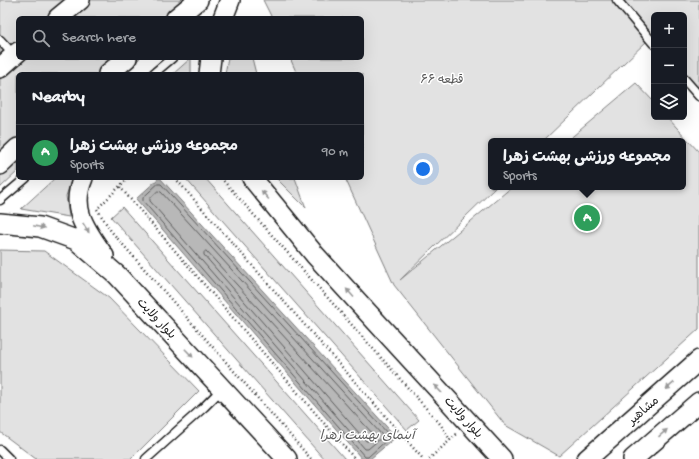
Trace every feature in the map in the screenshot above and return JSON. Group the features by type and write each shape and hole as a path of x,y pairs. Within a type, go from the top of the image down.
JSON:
{"street":[{"path":"60,16 80,0"},
{"path":"178,16 198,0"},
{"path":"0,68 16,54"},
{"path":"110,72 125,60"},
{"path":"209,72 211,60"},
{"path":"0,165 16,150"},
{"path":"82,180 78,192 78,208 82,222 117,275"},
{"name":"بلوار ولایت","path":"254,180 315,255 502,459"},
{"name":"بلوار ولایت","path":"0,223 40,227 76,240 117,275 287,459"},
{"name":"مشاهیر","path":"586,459 699,360"},
{"path":"633,459 699,402"}],"lane":[{"path":"617,0 651,40"},
{"path":"0,40 16,54"},
{"path":"155,72 170,60"},
{"path":"687,82 699,96"},
{"path":"0,200 24,180"},
{"path":"146,459 223,388"},
{"path":"0,450 9,459"}],"path":[{"path":"126,180 97,209 111,231 311,459"},
{"path":"177,180 423,459"},
{"path":"223,180 440,425 450,440"},
{"path":"119,187 355,459"},
{"path":"429,459 470,423"}],"green space":[{"path":"0,0 203,0 186,16 16,16 16,60 138,60 125,72 16,72 16,173 0,188"},
{"name":"قطعه ۶۶","path":"263,0 699,0 699,95 687,81 687,12 651,12 651,41 649,39 546,138 488,138 488,190 493,190 400,280 508,190 686,190 686,138 571,138 636,83 651,99 651,120 670,120 699,152 699,329 559,456 505,425 394,285 346,180 364,180 364,72 296,72 291,60 364,60 364,16 271,16"},
{"path":"189,60 191,60 191,72 175,72"},
{"path":"228,60 252,60 256,72 225,72"},
{"path":"53,180 71,180 66,196 69,217 21,209"},
{"path":"187,180 207,180 419,420 407,430"},
{"path":"278,180 296,180 306,208"},
{"path":"122,207 345,459 324,459 111,217"},
{"path":"0,250 44,251 109,298 199,391 131,459 36,459 0,432"}],"water":[{"name":"آبنمای بهشت زهرا","path":"157,180 162,180 396,437 370,459 362,459 136,199"}],"place":[{"name":"مجموعه ورزشی بهشت زهرا","path":"587,218"}]}
